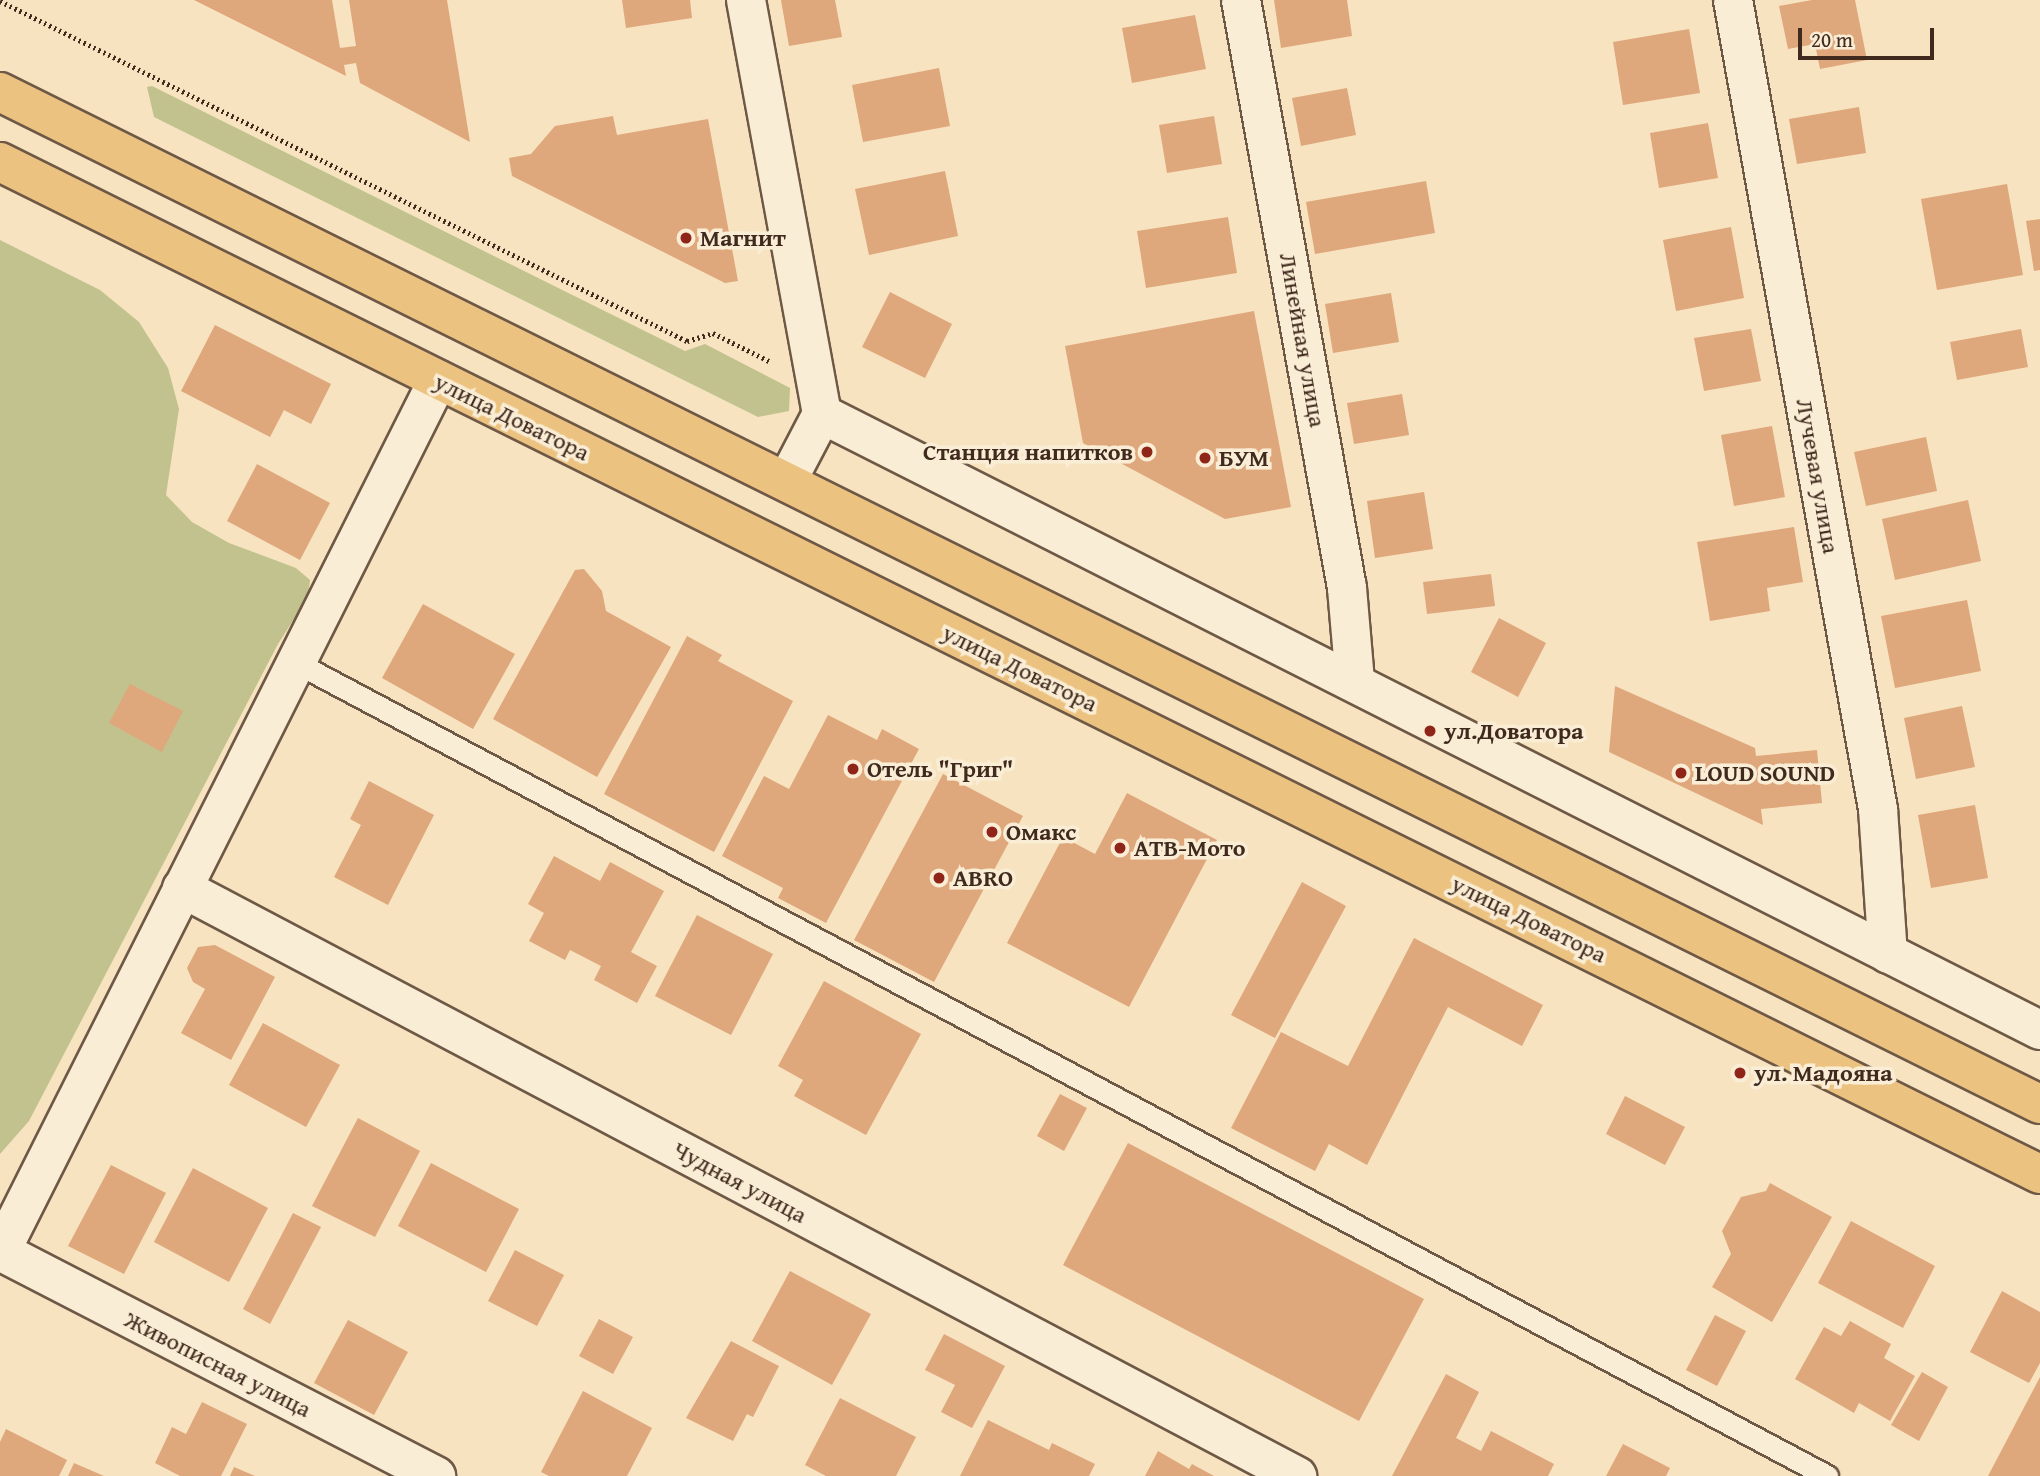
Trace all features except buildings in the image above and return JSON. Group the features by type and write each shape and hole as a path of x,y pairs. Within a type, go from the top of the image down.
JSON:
{"main road":[{"path":"0,92 2040,1104"},
{"name":"улица Доватора","path":"0,162 2040,1174"}],"street":[{"path":"746,0 819,400 787,481"},
{"name":"Линейная улица","path":"1241,0 1348,588 1355,682"},
{"name":"Лучевая улица","path":"1732,0 1878,809 1888,954"},
{"path":"0,1252 438,380"},
{"path":"819,400 1355,682 2040,1030"},
{"name":"Чудная улица","path":"182,888 1297,1476"},
{"name":"Живописная улица","path":"0,1252 436,1476"}],"lane":[{"path":"295,662 1827,1476"}],"path":[{"path":"0,1 687,341 713,333 819,400"}],"green space":[{"path":"152,86 685,351 705,344 790,388 789,411 758,417 154,117 147,87"},
{"path":"0,240 100,290 139,322 168,368 179,409 166,495 192,522 229,543 296,568 310,580 308,597 278,644 29,1121 0,1154"}],"place":[{"name":"Магнит","path":"686,238"},
{"name":"Станция напитков","path":"1147,452"},
{"name":"БУМ","path":"1205,458"},
{"name":"ул.Доватора","path":"1430,731"},
{"name":"Отель \"Григ\"","path":"853,769"},
{"name":"LOUD SOUND","path":"1681,773"},
{"name":"Омакс","path":"992,832"},
{"name":"АТВ-Мото","path":"1120,848"},
{"name":"ABRO","path":"939,878"},
{"name":"ул. Мадояна","path":"1740,1073"}]}
